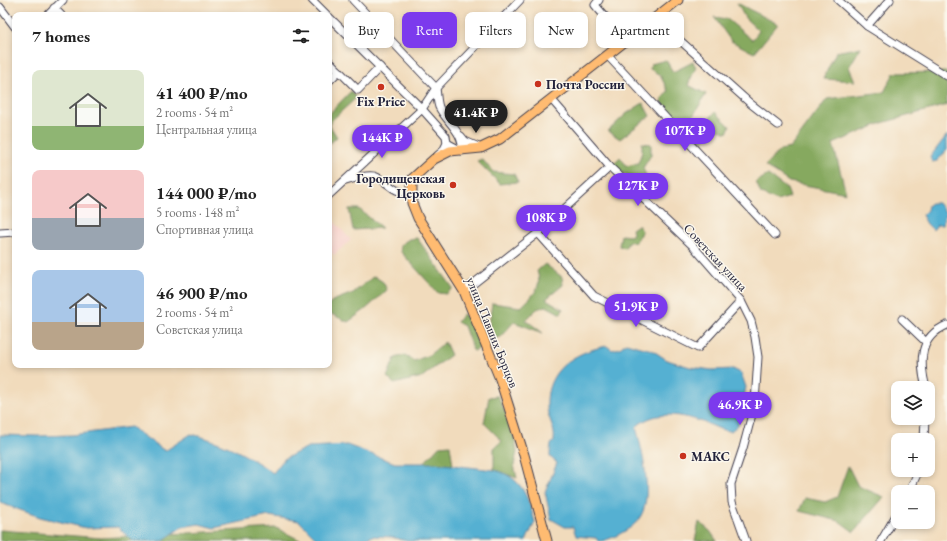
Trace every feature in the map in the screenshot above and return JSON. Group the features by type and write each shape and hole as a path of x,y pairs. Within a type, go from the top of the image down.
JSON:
{"main road":[{"path":"663,12 678,0"},
{"path":"434,159 450,151 481,148 500,139 618,48"},
{"name":"улица Павших Борцов","path":"434,159 412,179 412,203 418,218 464,291 500,379 524,456 547,541"}],"street":[{"path":"51,12 63,0"},
{"path":"312,0 324,12"},
{"path":"353,0 436,88 438,105 443,115 465,141 481,148"},
{"path":"332,192 422,108 436,88 520,0"},
{"path":"599,0 595,5 601,12"},
{"path":"838,0 867,26 947,76"},
{"path":"867,26 890,0"},
{"path":"0,7 12,23"},
{"path":"54,8 58,12"},
{"path":"332,20 422,108 446,136 447,143 443,151 434,159"},
{"path":"684,44 751,104 778,124"},
{"path":"608,56 775,235"},
{"path":"332,64 358,90 380,68"},
{"path":"332,78 339,71"},
{"name":"Советская улица","path":"552,100 610,167 693,246 741,301 751,321 756,337 758,357 755,403 744,448 731,484 732,502 746,541"},
{"path":"447,143 462,151 463,144 460,134"},
{"name":"улица Павших Борцов","path":"464,291 538,233 610,167"},
{"path":"344,182 358,177 373,176 396,191 411,193"},
{"path":"0,233 12,232"},
{"path":"538,233 594,296 698,348 741,301"},
{"path":"902,319 926,342"},
{"path":"925,381 922,359 926,342 937,329 947,324"},
{"path":"881,541 891,524"}],"shaded area":[{"path":"332,219 351,240 334,255 332,253"}],"green space":[{"path":"737,3 778,24 754,53 731,41 714,17 727,19 752,40 759,31 745,18"},
{"path":"861,47 849,67 855,81 823,79 836,52"},
{"path":"666,60 673,72 693,62 696,67 688,85 706,94 692,118 676,118 669,114 663,106 661,100 668,91 660,75 650,69 651,64"},
{"path":"947,72 947,105 882,123 833,144 846,193 789,182 765,166 780,150 790,148 827,99 884,92 894,73"},
{"path":"351,91 356,98 332,120 332,111"},
{"path":"643,103 650,116 620,139 608,131 626,114"},
{"path":"715,112 730,126 727,133 713,127 702,142 691,137"},
{"path":"332,129 337,137 332,141"},
{"path":"642,143 651,144 651,155 643,168 648,180 640,181 610,167 620,157 627,166 638,163 642,152"},
{"path":"482,159 493,172 514,174 518,182 500,184 477,161"},
{"path":"768,175 787,189 790,197 777,201 761,194 756,182"},
{"path":"349,209 359,209 382,228 353,230"},
{"path":"638,225 642,231 635,243 629,241 625,248 619,246 621,235 630,236 633,234 632,229"},
{"path":"417,238 453,288 446,294 438,293 401,252 400,245 409,239"},
{"path":"545,264 562,277 563,285 546,299 563,309 561,314 546,306 537,309 526,320 543,333 514,322 500,337 490,341 489,325 492,303 521,307 535,291 539,282 537,271"},
{"path":"374,276 383,282 387,290 366,309 348,322 332,314 332,301 353,293"},
{"path":"463,314 473,322 480,348 473,351 464,326 457,322"},
{"path":"445,342 451,355 422,377 394,384 387,377 395,358 405,355 414,361 429,355"},
{"path":"498,396 513,430 517,452 514,465 517,478 494,470 494,448 502,441 484,423 489,397"},
{"path":"450,445 453,465 424,463 439,446"},
{"path":"848,466 858,486 884,497 854,532 839,521 799,511 805,498 825,502 837,497"},
{"path":"699,522 710,531 717,541 695,541"},
{"path":"276,528 302,541 0,541 0,530 101,538"}],"water":[{"path":"947,135 947,150 937,161 932,162 930,157"},
{"path":"931,203 938,203 946,213 942,225 937,225 933,230 927,224 922,215"},
{"path":"626,343 652,350 667,360 690,367 712,370 733,369 741,373 746,387 738,425 731,431 722,430 694,419 673,415 654,417 644,421 636,427 646,475 646,500 643,511 638,520 629,529 618,535 598,541 596,538 576,536 573,527 565,527 551,519 545,492 557,463 550,457 554,436 553,427 547,411 548,394 556,373 573,358 583,353 607,346 612,350 620,348"},
{"path":"131,427 165,451 191,434 202,437 234,449 273,473 284,459 308,447 347,445 395,463 435,463 494,470 504,473 518,483 527,497 535,522 526,541 407,541 391,537 372,536 361,541 319,541 299,521 269,516 214,528 199,524 182,527 162,541 133,541 118,527 86,528 40,517 0,503 0,435 72,435"}],"place":[{"name":"Почта России","path":"538,84"},
{"name":"Fix Price","path":"381,87"},
{"name":"Городищенская Церковь","path":"453,185"},
{"name":"МАКС","path":"683,456"}]}
